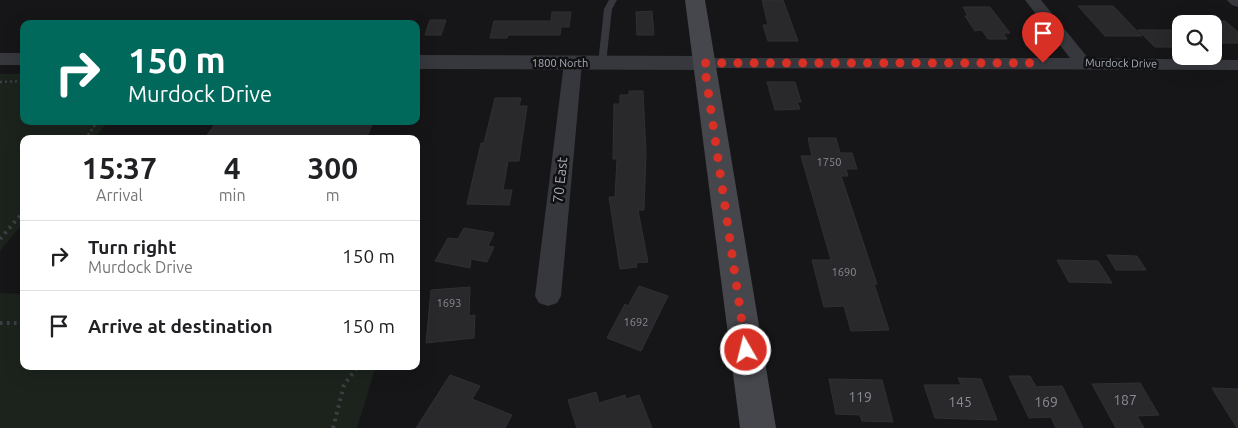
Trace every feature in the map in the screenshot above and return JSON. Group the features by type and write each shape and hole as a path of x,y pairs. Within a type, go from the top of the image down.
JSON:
{"main road":[{"path":"695,0 758,428"}],"street":[{"path":"1033,0 1083,63"},
{"path":"0,59 20,59"},
{"name":"1800 North","path":"420,62 704,63"},
{"name":"70 East","path":"548,296 573,63"},
{"name":"Murdock Drive","path":"704,63 1238,65"}],"lane":[{"path":"602,63 608,9 613,0"}],"path":[{"path":"0,82 20,81"},
{"path":"0,240 20,216"},
{"path":"0,323 20,324"},
{"path":"333,428 344,385 355,370"}],"shaded area":[{"path":"0,74 20,74 20,125 105,125 97,135 20,135 20,227 0,251"},
{"path":"0,293 20,294 20,370 375,370 357,428 0,428"}],"building":[{"path":"762,0 783,0 798,41 768,41 763,25 768,25"},
{"path":"1078,6 1113,6 1142,36 1105,36"},
{"path":"963,7 990,7 1010,33 1003,33 1007,39 988,39 982,30 975,31 965,16 968,16"},
{"path":"652,11 654,35 637,35 636,12"},
{"path":"552,12 571,12 569,27 561,27 560,35 508,35 507,38 490,38 494,21 551,21"},
{"path":"430,20 446,20 441,35 425,35"},
{"path":"1222,21 1225,21 1238,32 1238,43 1222,43"},
{"path":"1138,30 1172,30 1172,47 1155,47"},
{"path":"767,82 795,82 801,102 797,102 800,109 775,110"},
{"path":"629,91 643,91 646,153 644,210 638,210 648,262 636,263 637,267 620,269 609,197 615,197 617,159 613,159 614,104 620,104 620,95 629,95"},
{"path":"495,98 521,98 519,106 527,106 519,161 508,161 503,190 512,190 509,205 467,204 481,143 484,143"},
{"path":"214,125 372,125 368,135 207,135"},
{"path":"808,138 836,138 840,153 852,153 857,169 846,169 848,176 841,176 877,284 874,284 889,330 851,331 844,306 824,307 812,260 831,260 801,156 812,156"},
{"path":"464,228 494,233 488,246 494,247 487,262 471,259 470,268 435,261 448,238 458,239"},
{"path":"1107,255 1137,256 1146,270 1116,270"},
{"path":"1057,260 1098,261 1112,283 1069,282"},
{"path":"639,286 668,296 641,351 607,338 625,304 628,306"},
{"path":"470,287 469,316 475,315 474,338 426,343 431,290"},
{"path":"450,375 480,386 472,399 512,415 505,428 416,428"},
{"path":"1009,376 1030,376 1036,387 1062,386 1083,428 1056,428 1051,417 1029,418"},
{"path":"958,378 981,379 997,420 935,418 924,385 961,385"},
{"path":"829,379 882,380 893,422 862,421 860,415 836,414"},
{"path":"1140,383 1159,415 1137,416 1144,428 1116,428 1092,384"},
{"path":"1212,388 1238,389 1238,428 1237,428"},
{"path":"596,392 599,403 625,395 626,399 639,395 652,428 577,428 568,400"}],"route":[{"path":"746,350 704,63 1043,63"}]}
